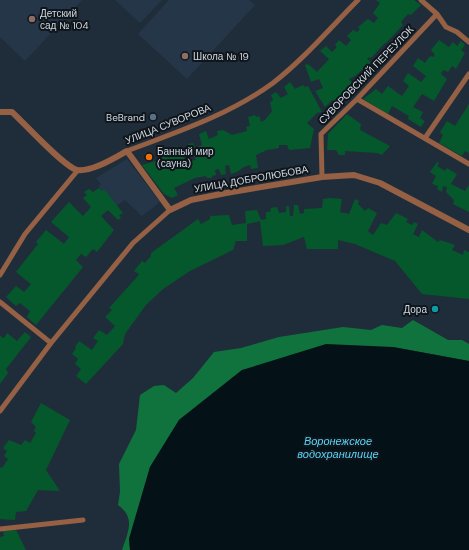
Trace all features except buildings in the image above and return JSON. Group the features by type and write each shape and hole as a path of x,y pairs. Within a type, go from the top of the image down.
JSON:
{"street":[{"name":"УЛИЦА СУВОРОВА","path":"78,170 95,167 127,151 222,113 273,83 358,0"},
{"path":"420,0 437,14 446,27 457,32 469,42"},
{"name":"СУВОРОВСКИЙ ПЕРЕУЛОК","path":"322,177 321,134 357,99 437,14"},
{"path":"425,138 469,74"},
{"path":"357,99 469,164"},
{"path":"0,112 12,112 66,164 78,170 25,234 0,275"},
{"path":"127,151 170,210"},
{"name":"УЛИЦА ДОБРОЛЮБОВА","path":"0,411 51,343 133,243 170,210 191,200 322,177 354,176 374,180 469,230"},
{"path":"0,302 51,343"},
{"path":"0,529 83,520"}],"shaded area":[{"name":"Детский сад № 104","path":"0,0 82,0 25,61 0,37"},
{"path":"115,0 162,0 140,23"},
{"name":"Школа № 19","path":"169,0 249,0 255,5 187,79 138,34"},
{"path":"127,159 160,202 142,216 125,200 116,206 104,190 102,191 98,186 101,184 96,178"}],"green space":[{"path":"376,0 414,0 421,5 411,15 408,14 401,22 403,25 371,58 369,57 367,59 371,62 355,76 349,79 352,83 346,88 350,92 336,104 332,100 325,107 315,91 323,88 319,79 311,82 305,65 308,64 317,72 329,59 320,51 326,46 332,52 337,47 335,45 339,40 346,46 351,40 347,36 353,30 357,32 360,29 358,27 368,19 374,23 378,18 373,13 380,3"},
{"path":"439,40 449,47 453,42 457,46 461,41 465,45 461,50 465,53 456,69 452,66 448,72 443,70 441,74 447,79 434,101 422,94 413,107 423,112 420,118 425,121 421,127 408,119 409,116 392,106 388,114 363,99 376,89 382,94 388,86 402,96 409,86 403,81 408,73 421,82 426,76 413,66 418,58 425,63 430,56 433,57 435,55 431,50"},
{"path":"290,82 295,89 303,85 305,87 308,86 322,112 317,113 307,123 314,129 310,148 289,150 287,145 279,145 279,148 267,150 256,155 258,168 251,169 250,165 231,174 229,165 225,166 226,174 221,175 219,169 215,170 216,175 212,176 212,178 207,178 206,176 195,178 174,188 178,195 172,198 164,194 142,165 159,160 166,154 168,158 173,156 171,148 177,146 179,152 182,152 185,162 196,160 195,157 192,157 188,144 193,143 195,148 202,145 199,134 206,131 209,139 218,135 217,131 223,130 232,135 247,131 246,127 250,126 248,117 255,115 256,117 259,116 261,122 265,120 272,111 270,102 273,100 271,95 276,92 281,98 288,94 284,87"},
{"path":"469,104 469,153 465,151 462,156 439,143 443,135 440,132 447,121 455,126"},
{"path":"347,114 361,124 360,130 390,146 382,155 377,153 345,151 345,155 339,155 336,150 327,150 328,134"},
{"path":"437,162 439,163 437,166 445,171 447,168 457,174 451,184 465,191 469,185 469,212 453,204 454,200 446,192 447,187 443,186 442,192 437,189 438,186 432,184 436,176 430,172"},
{"path":"99,188 102,191 104,189 123,213 119,215 121,218 118,220 108,210 101,216 114,230 97,252 93,249 86,257 81,254 76,260 83,267 36,325 27,317 30,311 20,303 16,306 6,297 16,286 24,292 31,284 16,272 38,244 36,242 46,230 64,244 69,237 51,222 69,202 83,216 91,207 83,198 87,195 84,192 89,189 93,192"},
{"path":"323,199 342,199 340,212 349,214 355,199 359,201 358,204 365,211 368,208 377,213 368,231 373,235 381,223 387,225 396,213 408,219 406,222 412,225 414,222 418,224 413,234 419,237 422,230 438,242 440,240 455,245 452,250 463,255 464,250 469,252 469,299 422,294 395,261 355,244 338,240 338,249 307,249 304,237 283,245 263,246 260,221 247,224 247,241 236,241 233,250 190,271 163,289 146,305 125,334 123,344 86,384 76,376 81,369 75,364 78,359 72,354 79,341 92,350 98,341 93,338 99,330 107,335 115,326 105,317 112,310 109,308 139,274 134,271 142,261 145,263 151,256 151,253 198,219 201,224 210,219 210,216 229,215 232,225 246,223 245,211 257,210 261,220 266,219 266,212 270,212 271,208 277,207 279,213 286,212 286,206 289,206 290,216 293,216 294,205 298,205 300,214 304,213 304,209 322,208"},
{"path":"413,320 448,340 462,340 469,344 469,361 393,347 242,370 179,420 150,467 129,539 130,550 122,550 128,531 129,520 124,510 118,505 120,492 119,464 136,430 140,395 154,386 164,385 176,393 193,378 214,352 241,348 279,337 343,327 371,330 382,325 402,328"},
{"path":"25,332 31,337 6,369 8,373 0,384 0,336 4,338 7,333 17,341"},
{"path":"41,403 70,420 46,470 60,491 38,490 26,511 16,512 15,520 0,519 0,467 2,468 8,459 4,456 7,451 3,448 9,440 21,445 25,440 30,443 36,433 34,431 36,427 31,422"},
{"path":"16,530 26,550 0,550 0,537 4,536 3,531"}],"water":[{"name":"Воронежское водохранилище","path":"326,344 393,347 469,361 469,550 130,550 129,539 150,467 179,420 242,370"}],"place":[{"name":"Детский сад № 104","path":"32,19"},
{"name":"Школа № 19","path":"185,56"},
{"name":"BeBrand","path":"153,117"},
{"name":"Банный мир (сауна)","path":"149,157"},
{"name":"Дора","path":"435,309"}]}
